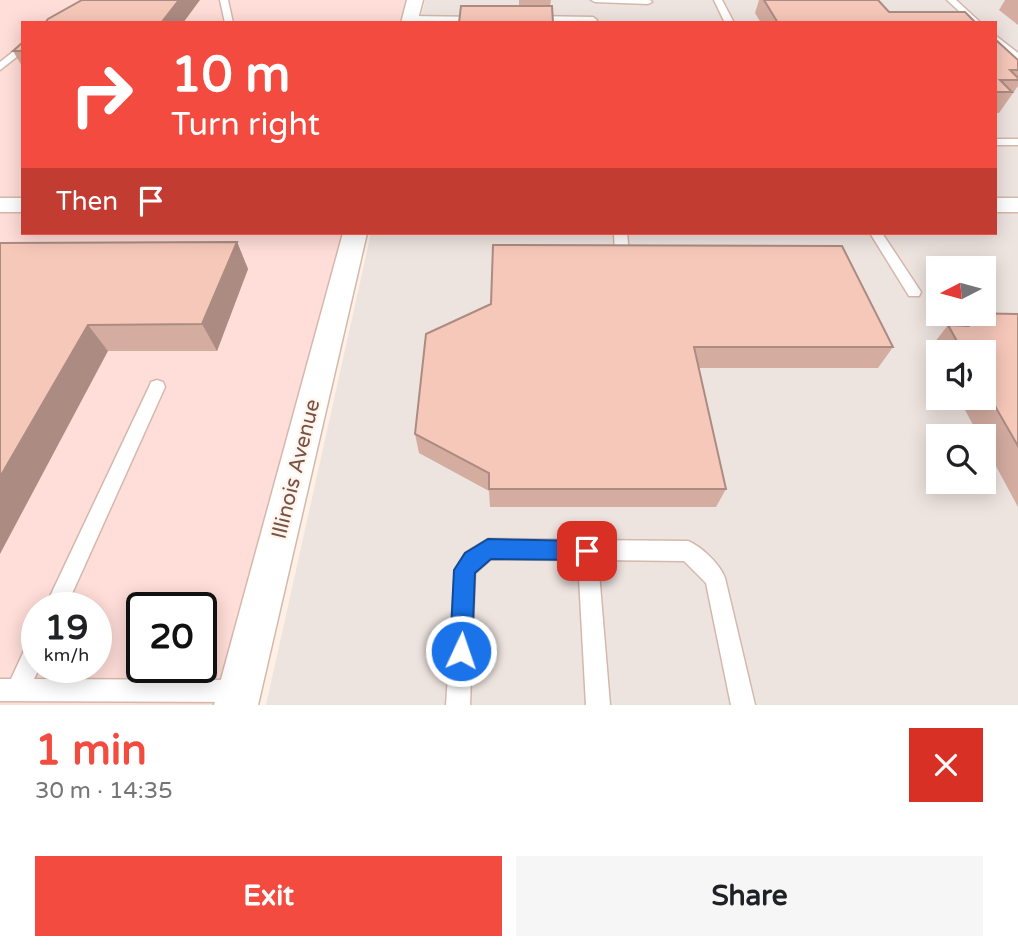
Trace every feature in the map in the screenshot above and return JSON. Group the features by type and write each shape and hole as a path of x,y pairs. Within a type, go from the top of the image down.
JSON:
{"street":[{"path":"410,21 415,0"},
{"path":"0,205 21,205"},
{"path":"997,205 1018,205"},
{"name":"Illinois Avenue","path":"238,698 354,235"}],"lane":[{"path":"224,0 229,21"},
{"path":"595,0 648,2"},
{"path":"718,0 729,21"},
{"path":"951,0 975,21"},
{"path":"410,21 492,19"},
{"path":"517,19 593,20"},
{"path":"997,40 1018,58"},
{"path":"0,67 21,49"},
{"path":"997,142 1018,142"},
{"path":"620,235 622,254"},
{"path":"877,235 914,292"},
{"path":"62,592 157,387"},
{"path":"458,705 465,570 472,560 488,549 688,551 715,578 743,705"},
{"path":"587,551 598,705"},
{"path":"9,690 21,672"},
{"path":"9,690 238,698"}],"shaded area":[{"path":"0,0 407,0 401,21 21,21 21,198 0,198"},
{"path":"425,0 1018,0 1018,705 266,705 371,235 997,235 997,21 420,21"},
{"path":"0,213 21,213 21,235 341,235 214,705 0,705"}],"building":[{"path":"82,0 179,0 163,21 46,21"},
{"path":"764,0 878,0 889,12 965,12 974,21 777,21"},
{"path":"461,6 552,6 553,21 459,21"},
{"path":"997,41 1018,60 1018,70 1010,70 1018,80 1000,80 1012,92 997,92"},
{"path":"237,242 202,324 88,325 0,477 0,243"},
{"path":"493,245 842,246 893,347 694,347 726,489 489,489 489,473 415,434 426,334 491,304"},
{"path":"996,314 1018,314 1018,446 996,408 996,340 956,340 949,326 996,326"}],"route":[{"path":"461,651 465,570 472,560 488,549 587,551"}]}
